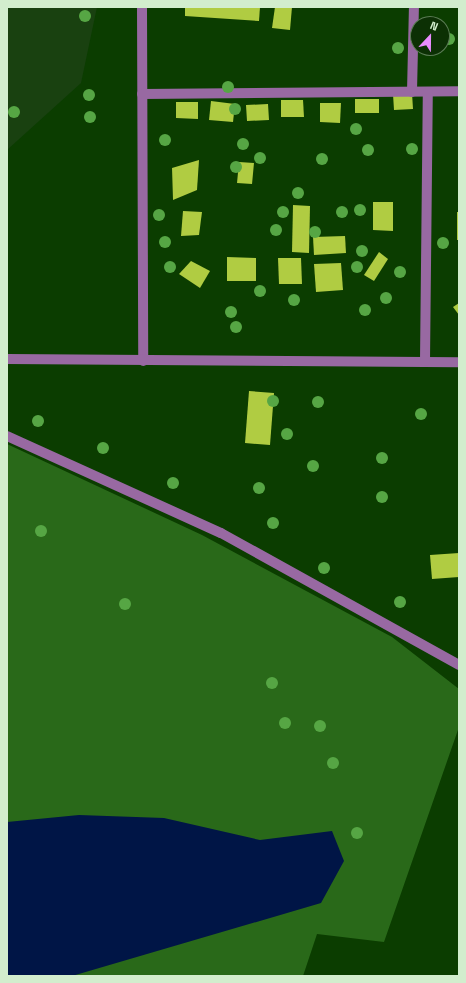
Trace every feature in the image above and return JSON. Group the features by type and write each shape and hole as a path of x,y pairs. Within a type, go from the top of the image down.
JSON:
{"street":[{"path":"142,7 143,362"},
{"path":"412,92 414,7"},
{"path":"142,94 459,91"},
{"path":"425,361 428,92"},
{"path":"7,359 143,362 459,362"},
{"path":"7,436 221,532 459,665"}],"shaded area":[{"path":"7,7 97,7 81,83 7,150"},
{"path":"7,444 202,535 392,637 459,689 459,727 384,942 317,934 303,976 7,976"}],"water":[{"path":"79,815 164,818 260,840 332,831 344,861 321,903 72,976 7,976 7,822"}],"building":[{"path":"185,7 260,7 259,21 185,16"},
{"path":"275,7 292,7 290,30 272,28"},
{"path":"412,93 413,109 394,110 393,94"},
{"path":"355,99 379,99 379,113 355,113"},
{"path":"281,100 303,100 304,117 281,117"},
{"path":"211,101 235,104 233,122 209,120"},
{"path":"176,102 198,102 198,119 176,118"},
{"path":"320,103 341,103 340,123 320,122"},
{"path":"268,104 269,120 247,121 246,105"},
{"path":"199,160 197,190 173,200 172,168"},
{"path":"239,162 254,163 252,184 237,183"},
{"path":"373,202 393,202 393,231 373,230"},
{"path":"293,205 310,206 309,253 292,252"},
{"path":"183,211 202,212 199,235 181,236"},
{"path":"457,212 459,212 459,240 457,240"},
{"path":"345,236 346,253 314,255 313,237"},
{"path":"379,252 388,259 374,281 364,275"},
{"path":"227,257 256,258 256,281 227,281"},
{"path":"278,258 301,258 302,284 279,284"},
{"path":"191,261 210,271 200,288 179,274"},
{"path":"341,263 343,290 316,292 314,264"},
{"path":"459,303 459,315 453,307"},
{"path":"249,391 274,393 270,445 245,443"},
{"path":"459,553 459,577 432,579 430,555"}]}
